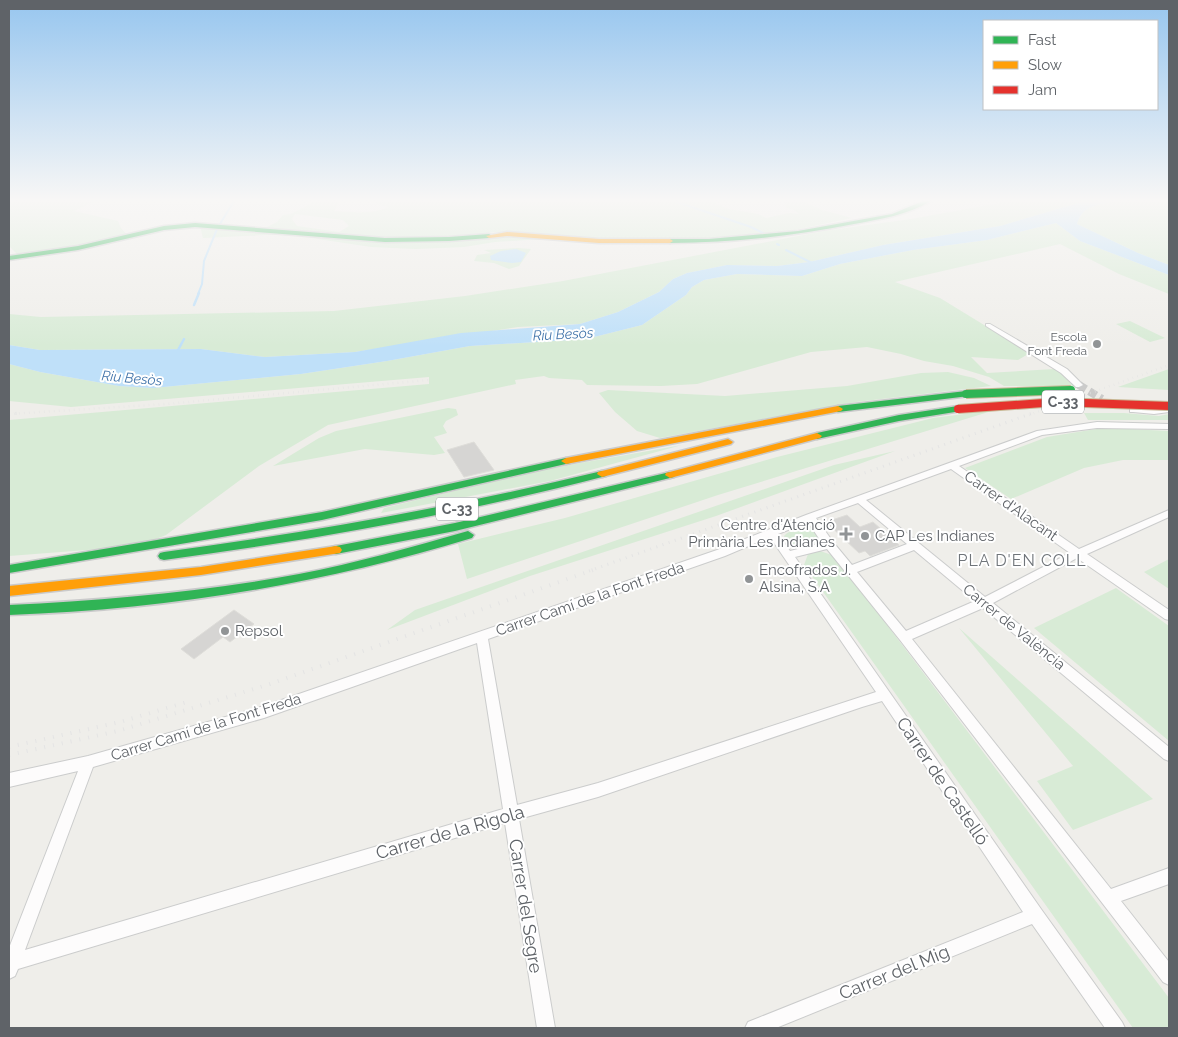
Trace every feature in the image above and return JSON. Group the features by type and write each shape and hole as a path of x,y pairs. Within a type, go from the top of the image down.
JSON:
{"main road":[{"path":"9,258 66,249"},
{"name":"C-33","path":"9,570 148,558 329,533 457,508 588,478 798,424 897,403 966,394 1034,390 1090,391"},
{"path":"1153,394 1169,395"},
{"name":"C-33","path":"9,591 146,578 298,557 419,536 551,505 817,435 914,414 958,408 1057,402 1169,408"},
{"path":"9,570 240,531 370,506 606,453 710,435 841,408 897,403"},
{"path":"9,610 85,605 209,592 346,570 412,553 551,505"}],"street":[{"path":"988,324 1064,371 1079,385"},
{"path":"1102,399 1133,410 1154,412 1169,408"},
{"name":"Carrer Camí de la Font Freda","path":"9,780 88,762 264,712 772,533 810,517 1040,433 1067,428 1114,424 1169,427"},
{"name":"Carrer d'Alacant","path":"952,465 1169,616"},
{"name":"Carrer de València","path":"859,499 1169,755"},
{"path":"904,637 985,602 1079,553 1169,513"},
{"path":"810,517 829,545 904,637 1169,976"},
{"name":"Carrer de Castelló","path":"772,533 1035,915 1116,1028"},
{"path":"788,555 829,545"},
{"path":"850,570 916,545"},
{"name":"Carrer del Segre","path":"482,636 546,1028"},
{"name":"Carrer de la Rigola","path":"10,966 510,814 598,790 862,701 885,695"},
{"path":"10,966 88,762"},
{"path":"1107,898 1169,876"},
{"name":"Carrer del Mig","path":"754,1028 1035,915"}],"green space":[{"path":"12,249 59,249 18,255"},
{"path":"531,249 519,266 509,269 494,263 474,261 477,255 491,253 484,250"},
{"path":"728,249 864,249 809,262 777,266 727,265 687,273 673,279 659,292 618,312 580,324 518,327 355,352 265,357 201,349 40,350 9,345 9,314 41,317 334,311 465,296 563,281"},
{"path":"1037,249 895,282 940,298 1030,353 1018,360 971,357 987,373 1055,369 1077,386 1004,386 989,377 953,366 867,347 811,352 697,384 661,386 587,385 582,380 544,376 515,380 516,384 328,425 259,466 166,535 139,546 9,556 9,420 429,384 429,377 71,407 9,401 9,364 40,372 119,386 153,388 301,374 470,346 586,339 642,325 686,295 692,287 704,280 737,274 802,276 840,264 913,250"},
{"path":"1071,249 1102,249 1169,275 1169,294 1119,274"},
{"path":"1130,249 1169,249 1169,265"},
{"path":"1130,321 1165,338 1150,342 1116,324"},
{"path":"1169,369 1169,390 1118,387"},
{"path":"948,372 974,378 991,386 856,402 660,438 637,431 615,412 599,393 608,390 725,396 847,386 921,373"},
{"path":"448,408 456,409 458,415 446,421 443,426 447,433 434,437 445,453 434,455 365,449 273,466 319,438 336,431"},
{"path":"995,410 718,495 467,579 458,544 565,518 777,457 933,418"},
{"path":"1084,413 1124,413 1159,416 1169,414 1169,420 1088,420"},
{"path":"1096,429 1169,431 1169,460 1123,460 1084,468 1011,499 965,468 1047,437"},
{"path":"682,445 550,481 381,513 384,508 535,471"},
{"path":"895,451 716,516 530,576 387,630 415,610 834,465"},
{"path":"812,526 821,542 796,547 788,544 784,536 797,529"},
{"path":"820,551 835,556 1169,998 1169,1028 1133,1028 804,565 808,554"},
{"path":"1169,559 1169,589 1144,572"},
{"path":"1116,588 1169,626 1169,741 1034,628"},
{"path":"959,628 1153,799 1073,830 1037,781 1073,766"}],"water":[{"path":"517,249 526,253 521,262 512,263 491,260 490,256 501,251"},
{"name":"Riu Besòs","path":"864,249 917,249 840,264 802,276 737,274 704,280 692,287 686,295 642,325 586,339 470,346 301,374 153,388 119,386 40,372 9,364 9,345 40,350 201,349 265,357 355,352 461,333 580,324 618,312 659,292 673,279 687,273 727,265 777,266 809,262"},
{"path":"1102,249 1130,249 1169,265 1169,275"}],"building":[{"path":"474,442 494,470 464,477 447,450"},
{"name":"Centre d'Atenció Primària Les Indianes","path":"847,515 860,527 873,522 899,545 870,556 865,551 859,553 826,522"},
{"name":"Repsol","path":"234,610 254,624 230,642 223,637 194,659 181,649"}],"waterway":[{"path":"198,294 202,284 204,261 209,249"},
{"path":"786,250 812,263"},
{"path":"194,305 199,293"},
{"path":"177,352 184,339"}],"tunnel":[{"path":"1079,385 1102,399"}],"railway":[{"path":"1029,415 1169,365"},
{"path":"20,413 9,414 166,404 429,380"},
{"path":"589,571 1033,413"},
{"path":"9,755 118,731 270,684 593,570"},
{"path":"9,747 120,722 187,702"}],"traffic: fast":[{"path":"9,258 68,249"},
{"path":"966,394 1071,390"},
{"path":"838,409 966,394"},
{"path":"817,436 899,418 958,409"},
{"path":"9,569 322,516 566,461"},
{"path":"164,556 384,522 494,500 602,474"},
{"path":"336,550 455,527 670,475"},
{"path":"9,610 125,602 241,588 356,566 468,535"}],"traffic: slow":[{"path":"566,461 838,409"},
{"path":"670,475 817,436"},
{"path":"602,474 728,442"},
{"path":"9,591 201,571 336,550"}],"traffic: jam":[{"path":"958,409 1057,402 1169,406"}],"place":[{"name":"Escola Font Freda","path":"1097,344"},
{"name":"Centre d'Atenció Primària Les Indianes","path":"846,534"},
{"name":"CAP Les Indianes","path":"865,536"},
{"name":"Encofrados J. Alsina, S.A","path":"749,579"},
{"name":"Repsol","path":"225,631"}],"district":[{"name":"PLA D'EN COLL","path":"1022,560"}]}
